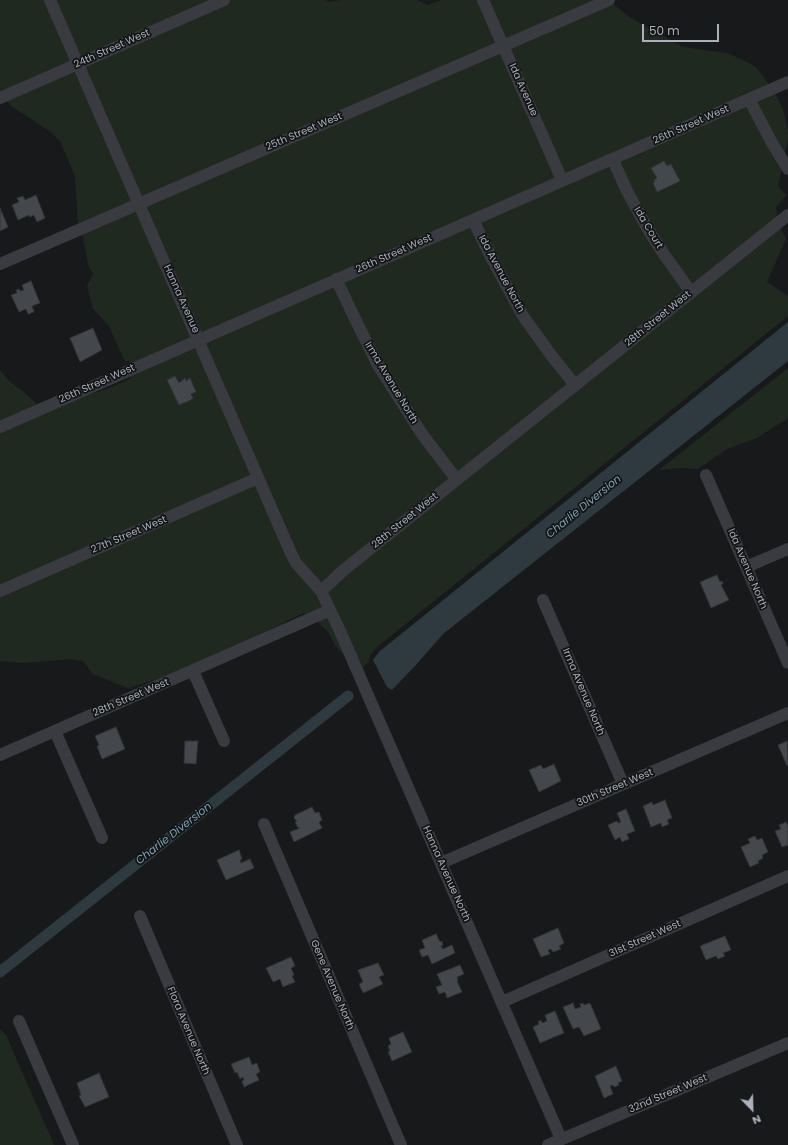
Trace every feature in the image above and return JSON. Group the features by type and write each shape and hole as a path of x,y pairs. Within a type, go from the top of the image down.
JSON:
{"street":[{"name":"Hanna Avenue","path":"50,0 296,563 321,591"},
{"name":"24th Street West","path":"0,98 224,0"},
{"name":"Ida Avenue","path":"483,0 562,180"},
{"name":"25th Street West","path":"0,264 609,0"},
{"name":"26th Street West","path":"0,426 788,82"},
{"path":"749,99 772,143 788,169"},
{"name":"Ida Court","path":"612,160 646,226 691,292"},
{"name":"28th Street West","path":"321,591 345,569 788,215"},
{"name":"Ida Avenue North","path":"473,220 523,316 575,385"},
{"name":"Irma Avenue North","path":"336,279 378,365 422,434 457,480"},
{"name":"Ida Avenue North","path":"706,475 788,663"},
{"name":"27th Street West","path":"0,591 258,478"},
{"path":"746,567 788,549"},
{"path":"321,591 330,610"},
{"name":"Irma Avenue North","path":"543,600 623,784"},
{"name":"28th Street West","path":"0,755 330,610"},
{"name":"Hanna Avenue North","path":"330,610 561,1139"},
{"path":"193,671 224,741"},
{"name":"30th Street West","path":"441,863 788,713"},
{"path":"55,731 102,838"},
{"name":"Gene Avenue North","path":"264,824 401,1145"},
{"name":"31st Street West","path":"502,1002 788,876"},
{"name":"Flora Avenue North","path":"140,916 237,1145"},
{"path":"20,1021 73,1145"},
{"name":"32nd Street West","path":"548,1145 788,1043"}],"shaded area":[{"path":"0,0 325,0 330,2 340,0 417,0 428,5 442,0 608,0 631,18 683,47 727,53 756,67 775,93 783,109 788,131 788,139 778,186 786,195 776,207 778,224 786,239 767,282 788,296 788,316 377,647 369,657 369,662 360,670 336,647 328,632 311,616 303,613 208,661 165,677 128,688 93,674 83,661 71,659 23,663 0,661 0,370 9,381 25,393 43,410 112,387 131,378 129,373 129,360 125,362 109,326 93,309 87,286 93,274 88,265 83,236 78,223 75,177 61,143 51,132 11,106 0,94"},
{"path":"788,368 788,417 785,420 757,438 727,449 698,469 679,468 659,470"},
{"path":"0,1029 6,1035 54,1145 0,1145"}],"water":[{"path":"788,322 788,361 443,634 392,690 387,687 373,660 380,651"}],"building":[{"path":"664,161 667,166 671,164 680,181 657,192 653,183 657,178 651,168"},
{"path":"36,195 45,218 37,222 34,215 30,217 29,215 18,220 12,205 19,202 17,198 23,196 25,200"},
{"path":"0,208 8,227 0,231"},
{"path":"31,281 40,303 32,306 34,312 28,314 26,309 19,312 11,295 17,293 16,290 24,290 22,285"},
{"path":"93,328 102,350 80,362 70,338"},
{"path":"175,376 179,383 185,378 186,381 190,378 196,392 191,394 193,399 179,405 167,380"},
{"path":"717,575 720,582 722,581 723,584 721,585 729,600 711,608 700,582"},
{"path":"116,727 125,749 102,759 97,746 99,745 95,736"},
{"path":"185,741 198,741 196,764 184,763"},
{"path":"787,741 788,765 787,766 778,745"},
{"path":"554,764 561,781 539,792 529,770 541,765 543,769"},
{"path":"665,800 672,818 667,820 669,824 662,827 661,823 651,827 643,806 652,802 653,805"},
{"path":"312,807 315,813 319,812 322,820 319,822 322,828 294,842 290,832 300,828 298,828 295,822 297,821 294,818 295,815"},
{"path":"626,809 635,831 627,834 629,839 622,842 620,837 615,840 608,825 617,821 618,823 621,822 617,813"},
{"path":"786,822 788,826 788,845 782,847 775,831 781,829 779,825"},
{"path":"755,836 757,840 762,838 768,852 762,855 763,858 758,861 759,863 750,867 741,847 750,843 748,839"},
{"path":"239,850 242,859 240,860 241,863 250,859 254,868 226,880 217,860"},
{"path":"558,928 564,943 559,946 561,949 553,952 551,949 548,950 550,954 541,957 533,939"},
{"path":"436,934 440,942 442,941 443,945 441,946 443,949 452,945 455,953 432,964 428,955 422,957 419,950 425,948 422,940"},
{"path":"725,936 731,950 723,953 725,956 718,959 716,956 706,960 700,946"},
{"path":"291,957 295,966 291,968 294,975 292,976 295,982 283,987 280,979 273,982 266,968"},
{"path":"378,963 384,975 379,977 383,984 363,993 359,984 363,982 358,970"},
{"path":"460,965 464,974 457,977 457,981 462,992 447,998 445,992 439,994 436,987 442,985 437,974"},
{"path":"573,1003 575,1009 581,1007 580,1004 583,1003 584,1005 590,1003 601,1029 584,1036 579,1027 573,1029 563,1007"},
{"path":"555,1011 564,1033 540,1043 533,1027 539,1024 538,1022 541,1020 542,1023 547,1021 545,1015"},
{"path":"403,1032 412,1052 392,1061 388,1052 390,1051 388,1046 391,1044 389,1038"},
{"path":"249,1057 252,1065 257,1063 260,1072 256,1074 259,1080 244,1087 242,1081 244,1080 243,1077 240,1079 237,1072 235,1073 231,1064"},
{"path":"616,1066 622,1081 618,1083 619,1085 614,1087 613,1085 610,1086 613,1094 604,1098 595,1076"},
{"path":"99,1073 109,1097 85,1107 79,1096 81,1095 77,1083"}],"waterway":[{"name":"Charlie Diversion","path":"0,972 348,696"}]}
